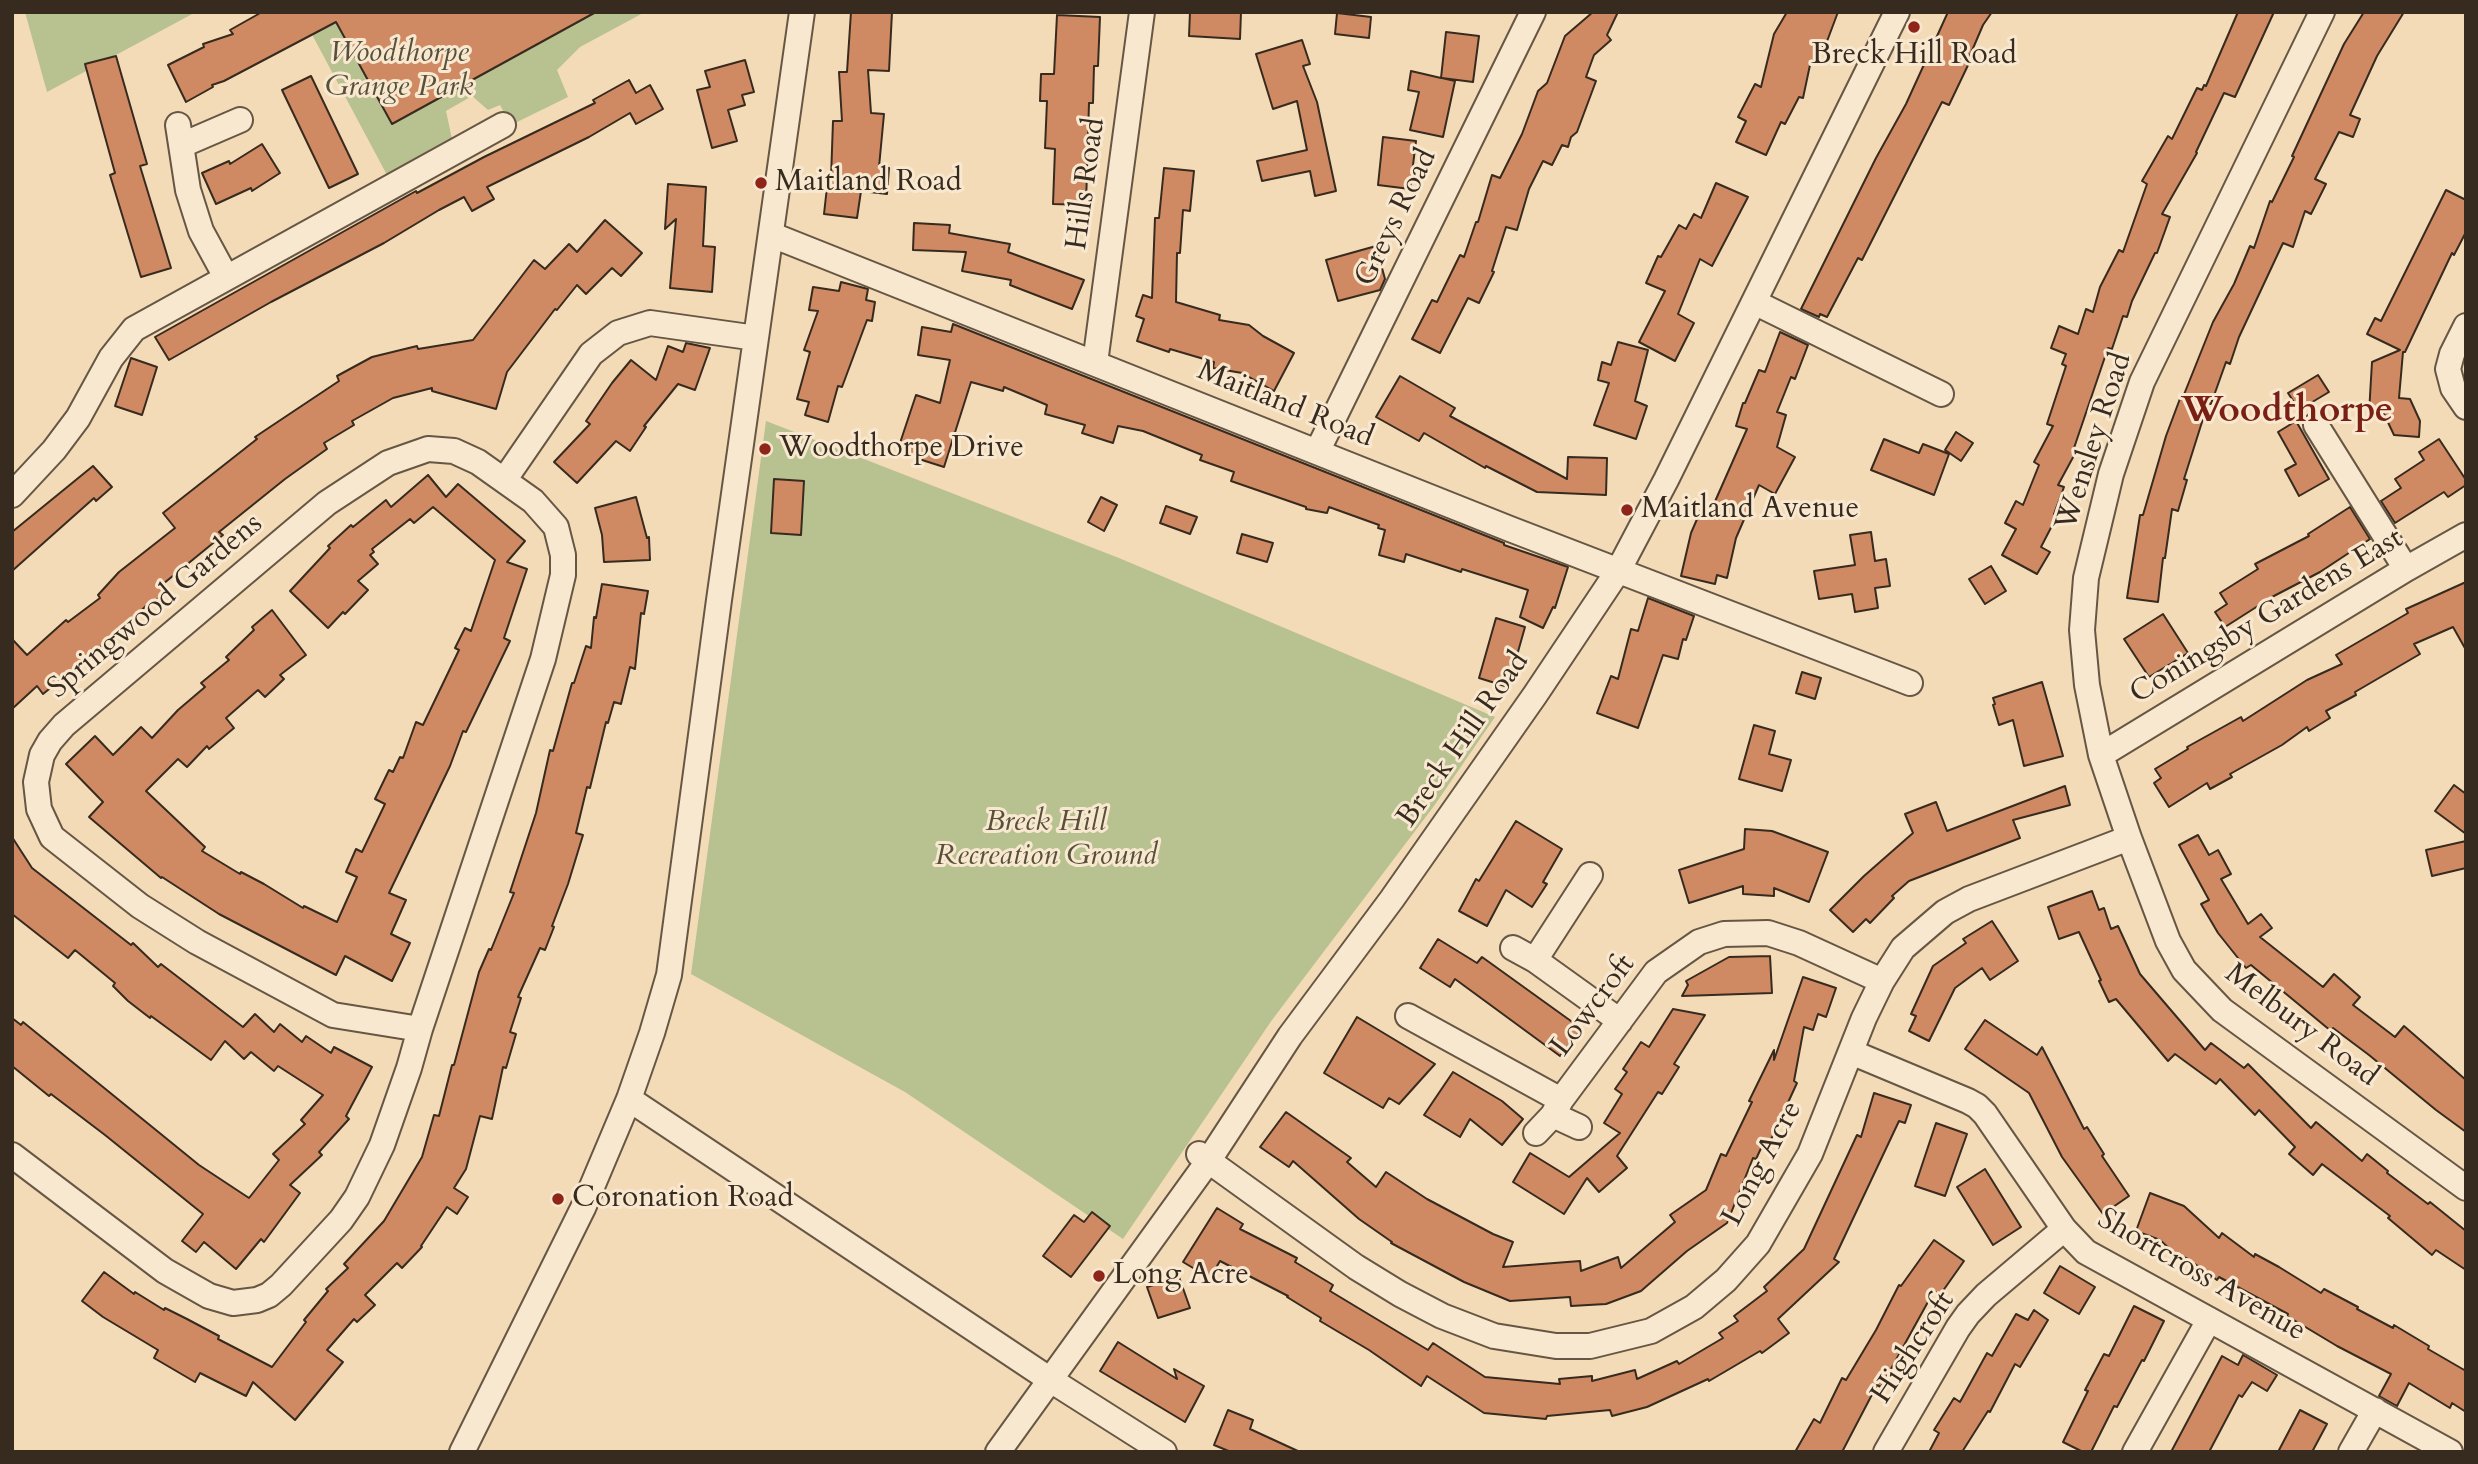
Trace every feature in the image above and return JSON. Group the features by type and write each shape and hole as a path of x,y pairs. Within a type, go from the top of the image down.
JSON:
{"street":[{"path":"462,1452 583,1209 629,1099 669,975 802,12"},
{"name":"Hills Road","path":"1095,363 1142,12"},
{"name":"Greys Road","path":"1317,452 1533,12"},
{"name":"Breck Hill Road","path":"998,1452 1290,1036 1392,899 1618,571 1897,12"},
{"name":"Wensley Road","path":"2129,838 2101,755 2087,685 2083,617 2086,578 2111,474 2142,382 2322,12"},
{"path":"226,277 201,231 188,190 180,135 240,120"},
{"path":"12,495 54,450 78,418 111,358 134,329 503,125"},
{"name":"Maitland Road","path":"772,235 1618,571"},
{"path":"1754,302 1941,394"},
{"path":"505,479 591,354 618,333 650,323 756,338"},
{"path":"2466,326 2452,354 2448,369 2453,387 2466,407"},
{"path":"2316,425 2406,569"},
{"name":"Springwood Gardens","path":"12,1155 165,1272 209,1296 233,1303 257,1300 269,1295 281,1285 341,1220 370,1173 409,1068 543,659 562,587 563,555 556,527 533,501 505,479 466,456 441,449 414,452 388,463 327,503 64,726 50,741 38,769 36,795 44,823 52,837 140,906 197,942 333,1015 420,1029"},
{"name":"Coningsby Gardens East","path":"2101,755 2466,535"},
{"path":"1618,571 1910,683"},
{"name":"Long Acre","path":"1204,1157 1356,1267 1442,1316 1494,1336 1556,1346 1591,1346 1651,1331 1694,1307 1726,1280 1758,1244 1810,1154 1882,981 1903,948 1945,912 1969,899 2129,838"},
{"name":"Melbury Road","path":"2129,838 2176,957 2203,993 2222,1010 2466,1188"},
{"path":"1535,960 1590,875"},
{"name":"Lowcroft","path":"1408,1016 1557,1107 1656,972 1699,942 1724,934 1768,933 1799,943 1882,981"},
{"path":"1513,948 1535,960 1620,1021"},
{"name":"Shortcross Avenue","path":"1851,1052 1977,1106 2064,1229 2087,1252 2450,1452"},
{"path":"629,1099 1164,1452"},
{"path":"1536,1133 1557,1107 1578,1127"},
{"name":"Highcroft","path":"1886,1452 1968,1314 1986,1295 2064,1229"},
{"path":"2135,1452 2209,1320"},
{"path":"2351,1452 2375,1410"}],"green space":[{"path":"25,12 196,12 47,92"},
{"name":"Woodthorpe Grange Park","path":"300,12 645,12 580,47 557,70 568,97 511,125 500,105 488,110 472,96 446,111 452,139 387,175"},
{"name":"Breck Hill Recreation Ground","path":"766,421 1119,558 1495,717 1434,806 1272,1020 1123,1239 905,1092 691,974"}],"building":[{"path":"262,12 596,12 392,124 336,22 212,85 213,87 186,102 168,65 204,47 203,44 233,34 230,30"},
{"path":"851,12 892,12 889,71 868,70 871,113 884,114 879,167 889,168 887,194 861,191 857,218 824,214 828,178 831,178 833,121 842,121 839,72 847,72"},
{"path":"1190,12 1241,12 1240,39 1189,36"},
{"path":"1593,12 1618,12 1607,35 1611,40 1594,55 1586,77 1596,81 1577,132 1571,137 1568,147 1562,145 1552,165 1543,161 1529,189 1517,230 1506,227 1492,271 1494,272 1479,303 1468,298 1440,353 1412,339 1432,300 1437,302 1460,255 1464,257 1492,175 1500,178 1522,134 1538,91 1547,83 1565,36"},
{"path":"1787,12 1838,12 1826,44 1824,43 1810,65 1803,98 1799,97 1785,124 1781,122 1766,155 1736,142 1746,121 1738,117 1755,84 1761,87 1774,34"},
{"path":"1948,12 1992,12 1983,25 1968,60 1970,61 1949,105 1942,102 1862,260 1858,258 1827,317 1820,314 1819,317 1801,309 1906,104"},
{"path":"2238,12 2274,12 2235,97 2224,93 2197,153 2162,214 2170,217 2157,253 2132,301 2127,317 2123,316 2112,349 2108,348 2074,448 2077,450 2058,485 2064,487 2054,514 2057,516 2041,547 2050,552 2037,574 2002,555 2016,529 2005,523 2016,501 2023,505 2039,465 2034,462 2053,426 2047,424 2066,366 2062,364 2066,354 2051,348 2059,326 2078,334 2086,309 2093,312 2100,287 2119,250 2123,252 2147,184 2142,181 2168,136 2172,139 2197,88 2202,90 2204,85 2206,86"},
{"path":"2364,12 2404,12 2377,56 2350,115 2360,119 2353,137 2339,132 2315,179 2326,184 2311,214 2305,211 2293,247 2283,243 2239,337 2230,364 2226,362 2211,404 2208,403 2184,479 2187,480 2178,511 2172,509 2158,602 2127,598 2140,515 2143,515 2166,436 2181,396 2183,397 2213,322 2234,284 2250,246 2254,248 2270,201 2272,202 2294,157 2292,156 2344,44"},
{"path":"1337,13 1371,17 1369,38 1335,34"},
{"path":"1057,15 1100,17 1098,66 1094,66 1093,103 1089,103 1086,205 1053,204 1055,149 1045,148 1047,101 1040,101 1041,74 1054,74"},
{"path":"1446,32 1479,36 1473,82 1442,78 1455,81 1443,137 1410,130 1419,92 1408,90 1411,71 1441,78"},
{"path":"1302,40 1310,64 1303,66 1317,102 1336,191 1315,196 1310,171 1262,181 1257,161 1307,150 1297,101 1273,109 1256,54"},
{"path":"116,56 147,164 140,166 171,268 141,277 110,175 115,173 85,64"},
{"path":"745,60 754,92 742,95 745,105 728,110 737,141 712,148 697,90 710,87 705,71"},
{"path":"311,76 358,174 329,188 282,90"},
{"path":"629,80 636,93 650,85 663,109 636,124 630,113 589,137 487,187 494,199 472,211 464,197 169,360 155,337 416,191 417,193 595,103 593,100"},
{"path":"1383,137 1416,141 1410,189 1378,185"},
{"path":"262,144 280,173 252,191 251,188 216,204 202,173 229,161 230,164"},
{"path":"1164,168 1194,171 1190,211 1183,210 1180,253 1177,253 1176,302 1220,315 1219,320 1249,325 1294,353 1274,391 1242,373 1213,368 1214,362 1170,349 1169,352 1137,341 1144,319 1136,316 1143,295 1152,298 1155,218 1159,218"},
{"path":"1716,183 1748,197 1712,266 1700,259 1678,314 1694,323 1675,361 1639,342 1665,291 1646,283 1658,256 1661,257 1679,225 1686,229 1694,214 1701,218"},
{"path":"668,184 706,187 703,246 715,247 712,292 670,288 676,219 665,229"},
{"path":"2446,190 2466,200 2466,232 2454,255 2452,253 2403,352 2399,398 2410,399 2420,421 2419,437 2394,435 2384,414 2369,413 2372,362 2400,350 2367,334 2375,318 2381,321"},
{"path":"605,220 642,253 621,276 612,268 586,294 577,285 507,372 496,409 432,391 432,388 393,398 352,421 354,425 324,443 327,449 219,532 223,535 163,584 168,590 148,607 147,605 119,632 43,694 37,686 12,709 12,639 27,655 66,620 68,622 100,598 98,595 119,572 175,528 163,513 257,439 255,437 339,381 337,376 372,357 417,346 418,349 473,340 534,260 545,269 569,244 577,252"},
{"path":"914,223 950,225 949,233 1010,244 1008,252 1084,280 1072,309 1010,285 1011,280 962,271 966,252 913,250"},
{"path":"1376,246 1385,279 1380,290 1338,301 1326,260"},
{"path":"841,282 868,289 866,300 875,302 872,321 867,320 842,387 838,386 828,422 805,415 809,402 797,399 810,352 804,350 818,311 809,310 813,287 839,291"},
{"path":"953,324 1504,545 1568,567 1555,608 1553,607 1543,628 1520,617 1528,590 1406,554 1404,562 1379,555 1385,530 1378,528 1379,525 1329,507 1327,513 1306,509 1231,481 1234,472 1200,460 1202,455 1143,431 1118,426 1113,443 1082,433 1085,425 1045,414 1047,405 1004,387 1003,391 971,382 944,467 897,452 916,395 940,403 950,360 918,355 922,327 951,332"},
{"path":"1780,332 1808,345 1795,379 1791,377 1777,412 1786,415 1777,447 1795,457 1775,494 1759,485 1736,538 1727,578 1717,575 1715,584 1681,576 1691,533 1704,503 1713,506 1747,429 1736,426 1743,403 1759,370 1765,372"},
{"path":"1618,342 1648,350 1635,401 1647,406 1636,439 1594,425 1609,383 1598,380 1602,362 1611,365"},
{"path":"686,343 710,348 695,390 678,384 644,426 646,427 630,451 616,441 577,483 554,462 590,424 586,421 631,360 656,380 668,346 683,352"},
{"path":"131,358 157,367 142,415 115,406"},
{"path":"2318,375 2329,392 2299,410 2288,393"},
{"path":"1400,376 1455,408 1450,416 1567,479 1568,457 1607,458 1606,495 1537,492 1486,466 1485,468 1424,433 1419,441 1376,417"},
{"path":"2296,421 2329,479 2299,496 2285,470 2296,464 2278,432"},
{"path":"1956,432 1973,443 1961,461 1945,450"},
{"path":"1884,439 1919,453 1923,444 1949,454 1934,495 1871,470"},
{"path":"2439,439 2466,480 2466,485 2448,497 2444,492 2395,523 2381,501 2401,488 2395,479 2424,460 2419,452"},
{"path":"93,466 112,487 96,501 94,498 12,571 12,532"},
{"path":"428,475 446,497 458,484 525,541 507,562 527,569 504,638 510,641 466,732 463,731 450,766 389,893 406,900 391,934 410,943 392,981 345,956 336,975 219,914 161,878 89,817 103,802 66,764 95,736 113,755 141,727 152,738 178,710 205,687 201,683 229,660 226,657 254,630 252,627 272,610 306,655 280,675 284,679 265,697 258,690 226,718 234,728 209,749 207,746 187,767 178,759 146,791 205,847 202,851 303,908 304,906 337,922 357,877 346,872 356,849 362,852 385,804 375,799 389,770 393,772 400,757 403,758 416,722 423,725 459,650 455,648 465,628 471,631 495,560 433,507 414,523 410,519 372,549 374,552 370,555 378,564 358,581 368,590 328,628 290,591 330,548 328,546 351,525 353,527 386,500 391,507"},
{"path":"774,479 804,481 801,535 771,533"},
{"path":"636,497 647,538 649,537 650,560 604,562 602,535 595,508"},
{"path":"1101,497 1117,505 1104,531 1088,522"},
{"path":"1166,506 1197,517 1190,534 1160,523"},
{"path":"2350,507 2370,539 2320,572 2272,597 2225,627 2215,612 2227,604 2220,593 2258,569 2255,564 2309,536 2308,534"},
{"path":"1871,532 1875,561 1886,559 1890,586 1875,588 1878,608 1855,612 1852,594 1819,599 1814,571 1855,565 1850,535"},
{"path":"1242,534 1273,543 1267,562 1237,553"},
{"path":"1991,566 2006,591 1985,604 1969,579"},
{"path":"2466,582 2466,650 2453,627 2414,644 2420,654 2326,711 2330,718 2309,731 2307,727 2282,745 2230,774 2232,777 2210,789 2207,783 2169,807 2154,783 2161,778 2155,769 2188,749 2187,747 2241,717 2243,721 2307,680 2342,664 2336,655 2408,613 2406,609"},
{"path":"602,584 648,591 644,614 641,613 635,669 630,667 621,704 614,702 608,723 606,722 576,833 583,835 552,926 554,927 545,950 540,948 518,997 521,998 510,1032 516,1034 506,1068 503,1067 492,1119 480,1116 466,1169 454,1188 468,1197 457,1214 447,1207 422,1247 402,1268 397,1263 365,1295 375,1305 357,1322 354,1319 327,1350 343,1362 295,1420 253,1382 246,1396 200,1373 195,1382 154,1358 158,1350 82,1301 104,1272 134,1294 135,1292 164,1310 165,1308 187,1319 219,1336 218,1339 272,1367 306,1322 304,1320 328,1291 326,1289 348,1268 344,1264 384,1221 422,1157 434,1115 439,1116 479,972 514,893 510,892 536,813 550,750 553,751 572,683 586,646 591,648 594,617 596,618"},
{"path":"1648,598 1694,616 1686,640 1683,639 1678,659 1663,655 1638,728 1597,713 1611,676 1618,679 1631,629 1638,631"},
{"path":"2163,614 2188,653 2149,677 2124,639"},
{"path":"1496,618 1525,627 1508,687 1479,678"},
{"path":"1802,672 1821,678 1815,699 1796,693"},
{"path":"2042,682 2063,756 2024,766 2013,720 1999,725 1993,698"},
{"path":"1754,725 1775,731 1769,754 1791,760 1782,791 1739,779"},
{"path":"2454,785 2466,794 2466,834 2435,811"},
{"path":"2065,786 2070,805 2013,820 2020,838 1909,881 1892,896 1894,898 1870,923 1866,919 1853,932 1830,910 1913,833 1905,814 1936,802 1947,831"},
{"path":"1516,821 1562,849 1543,882 1547,884 1532,907 1506,890 1487,926 1459,911 1476,879 1479,881"},
{"path":"1745,829 1772,831 1828,852 1809,902 1774,888 1774,896 1743,894 1743,886 1689,903 1679,870 1744,849"},
{"path":"2198,835 2209,855 2218,850 2231,874 2221,879 2248,924 2261,914 2272,928 2260,937 2323,987 2334,974 2360,997 2353,1005 2395,1037 2404,1026 2466,1080 2466,1132 2333,1028 2331,1031 2251,965 2246,968 2218,933 2201,904 2209,900 2179,845"},
{"path":"12,837 32,868 131,945 133,943 158,967 161,964 243,1027 255,1014 274,1032 280,1024 302,1042 306,1036 331,1053 334,1047 372,1067 346,1116 349,1119 319,1152 322,1155 290,1185 300,1193 264,1242 261,1239 236,1269 204,1242 196,1252 182,1241 203,1214 105,1135 12,1066 12,1018 21,1025 23,1022 199,1165 249,1198 279,1160 273,1154 305,1124 301,1120 323,1095 278,1066 274,1071 251,1052 244,1059 225,1041 211,1060 128,1001 113,986 115,983 75,950 68,958 12,914"},
{"path":"2466,841 2466,868 2432,876 2426,850"},
{"path":"2092,891 2099,910 2104,908 2111,929 2118,926 2140,974 2205,1050 2211,1043 2244,1068 2248,1064 2311,1128 2316,1122 2362,1161 2367,1154 2388,1171 2387,1173 2466,1231 2466,1270 2436,1250 2432,1255 2388,1218 2390,1216 2322,1164 2313,1175 2289,1154 2295,1147 2259,1110 2255,1115 2220,1079 2216,1084 2175,1054 2168,1061 2116,999 2109,1002 2079,932 2059,939 2048,907"},
{"path":"1992,921 2018,961 1990,980 1982,968 1955,988 1929,1041 1909,1031 1916,1016 1911,1014 1933,966 1966,943 1963,939"},
{"path":"1438,939 1477,963 1482,957 1582,1029 1560,1056 1455,979 1450,987 1420,968"},
{"path":"1770,956 1772,993 1682,996 1688,985 1686,981 1729,957"},
{"path":"1803,977 1836,988 1826,1017 1818,1014 1813,1030 1804,1027 1794,1081 1797,1083 1768,1146 1763,1144 1756,1159 1753,1158 1727,1223 1687,1251 1641,1291 1606,1304 1571,1306 1570,1297 1510,1301 1464,1282 1391,1243 1359,1219 1293,1161 1289,1167 1260,1147 1286,1112 1351,1158 1347,1162 1376,1187 1386,1172 1427,1199 1513,1242 1503,1267 1580,1261 1581,1271 1618,1257 1621,1268 1675,1222 1670,1215 1706,1190 1721,1154 1726,1156 1774,1050 1774,1060"},
{"path":"1673,1009 1705,1015 1674,1064 1679,1067 1662,1094 1658,1092 1617,1156 1627,1168 1599,1192 1587,1178 1564,1214 1513,1182 1530,1153 1569,1177 1620,1133 1604,1123 1622,1094 1615,1089 1627,1072 1623,1069 1641,1042 1649,1047"},
{"path":"1357,1017 1435,1064 1399,1104 1389,1098 1383,1108 1324,1073"},
{"path":"1985,1020 2037,1055 2042,1047 2084,1129 2087,1127 2104,1154 2102,1156 2129,1196 2103,1214 2062,1157 2029,1093 1965,1049"},
{"path":"1453,1072 1502,1101 1523,1119 1502,1145 1470,1119 1460,1137 1424,1115"},
{"path":"1874,1093 1911,1105 1905,1123 1899,1121 1834,1259 1839,1262 1778,1319 1789,1333 1762,1353 1760,1351 1709,1381 1708,1379 1647,1407 1612,1416 1610,1410 1547,1416 1546,1419 1484,1413 1427,1376 1421,1386 1369,1350 1320,1321 1321,1318 1288,1296 1220,1261 1210,1278 1183,1262 1217,1208 1243,1224 1240,1229 1297,1258 1295,1262 1333,1285 1330,1291 1428,1350 1433,1343 1485,1377 1560,1384 1559,1379 1592,1376 1592,1381 1635,1370 1637,1379 1677,1361 1679,1364 1723,1338 1719,1333 1738,1321 1734,1316 1767,1291 1764,1287 1804,1249 1857,1135 1861,1137"},
{"path":"1936,1123 1967,1134 1945,1196 1915,1186"},
{"path":"1985,1169 2021,1227 1993,1245 1957,1187"},
{"path":"2150,1193 2184,1206 2219,1238 2222,1233 2254,1257 2255,1254 2321,1293 2324,1289 2393,1328 2394,1325 2466,1371 2466,1412 2452,1403 2450,1408 2409,1383 2397,1406 2379,1396 2391,1374 2337,1346 2287,1316 2288,1314 2219,1277 2217,1280 2188,1259 2174,1253 2160,1240 2136,1231"},
{"path":"1092,1212 1110,1226 1071,1277 1043,1256 1074,1215 1084,1222"},
{"path":"1934,1240 1964,1261 1940,1295 1934,1291 1881,1387 1877,1385 1842,1452 1795,1452 1814,1419 1820,1423 1842,1378 1846,1380 1899,1285 1901,1286"},
{"path":"2060,1266 2095,1287 2079,1314 2044,1293"},
{"path":"1179,1277 1190,1308 1158,1318 1147,1287"},
{"path":"2134,1306 2164,1321 2117,1407 2114,1406 2091,1452 2083,1452 2063,1442 2088,1391 2085,1390 2104,1354 2109,1356"},
{"path":"2034,1310 2048,1320 2020,1367 2015,1364 1990,1412 1988,1411 1962,1452 1929,1452 1939,1433 1934,1430 1954,1398 1960,1402 1987,1353 1992,1356 2016,1314 2028,1320"},
{"path":"1118,1342 1177,1379 1174,1369 1204,1386 1185,1422 1100,1371"},
{"path":"2243,1355 2277,1375 2267,1391 2252,1382 2242,1397 2239,1395 2209,1452 2171,1452 2222,1356 2238,1365"},
{"path":"1228,1410 1253,1420 1250,1429 1300,1452 1231,1452 1214,1445"},
{"path":"2300,1410 2327,1424 2312,1452 2278,1452"}],"place":[{"name":"Breck Hill Road","path":"1914,27"},
{"name":"Maitland Road","path":"761,183"},
{"name":"Woodthorpe Drive","path":"765,449"},
{"name":"Maitland Avenue","path":"1627,510"},
{"name":"Coronation Road","path":"558,1199"},
{"name":"Long Acre","path":"1099,1276"}],"district":[{"name":"Woodthorpe","path":"2287,412"}]}
